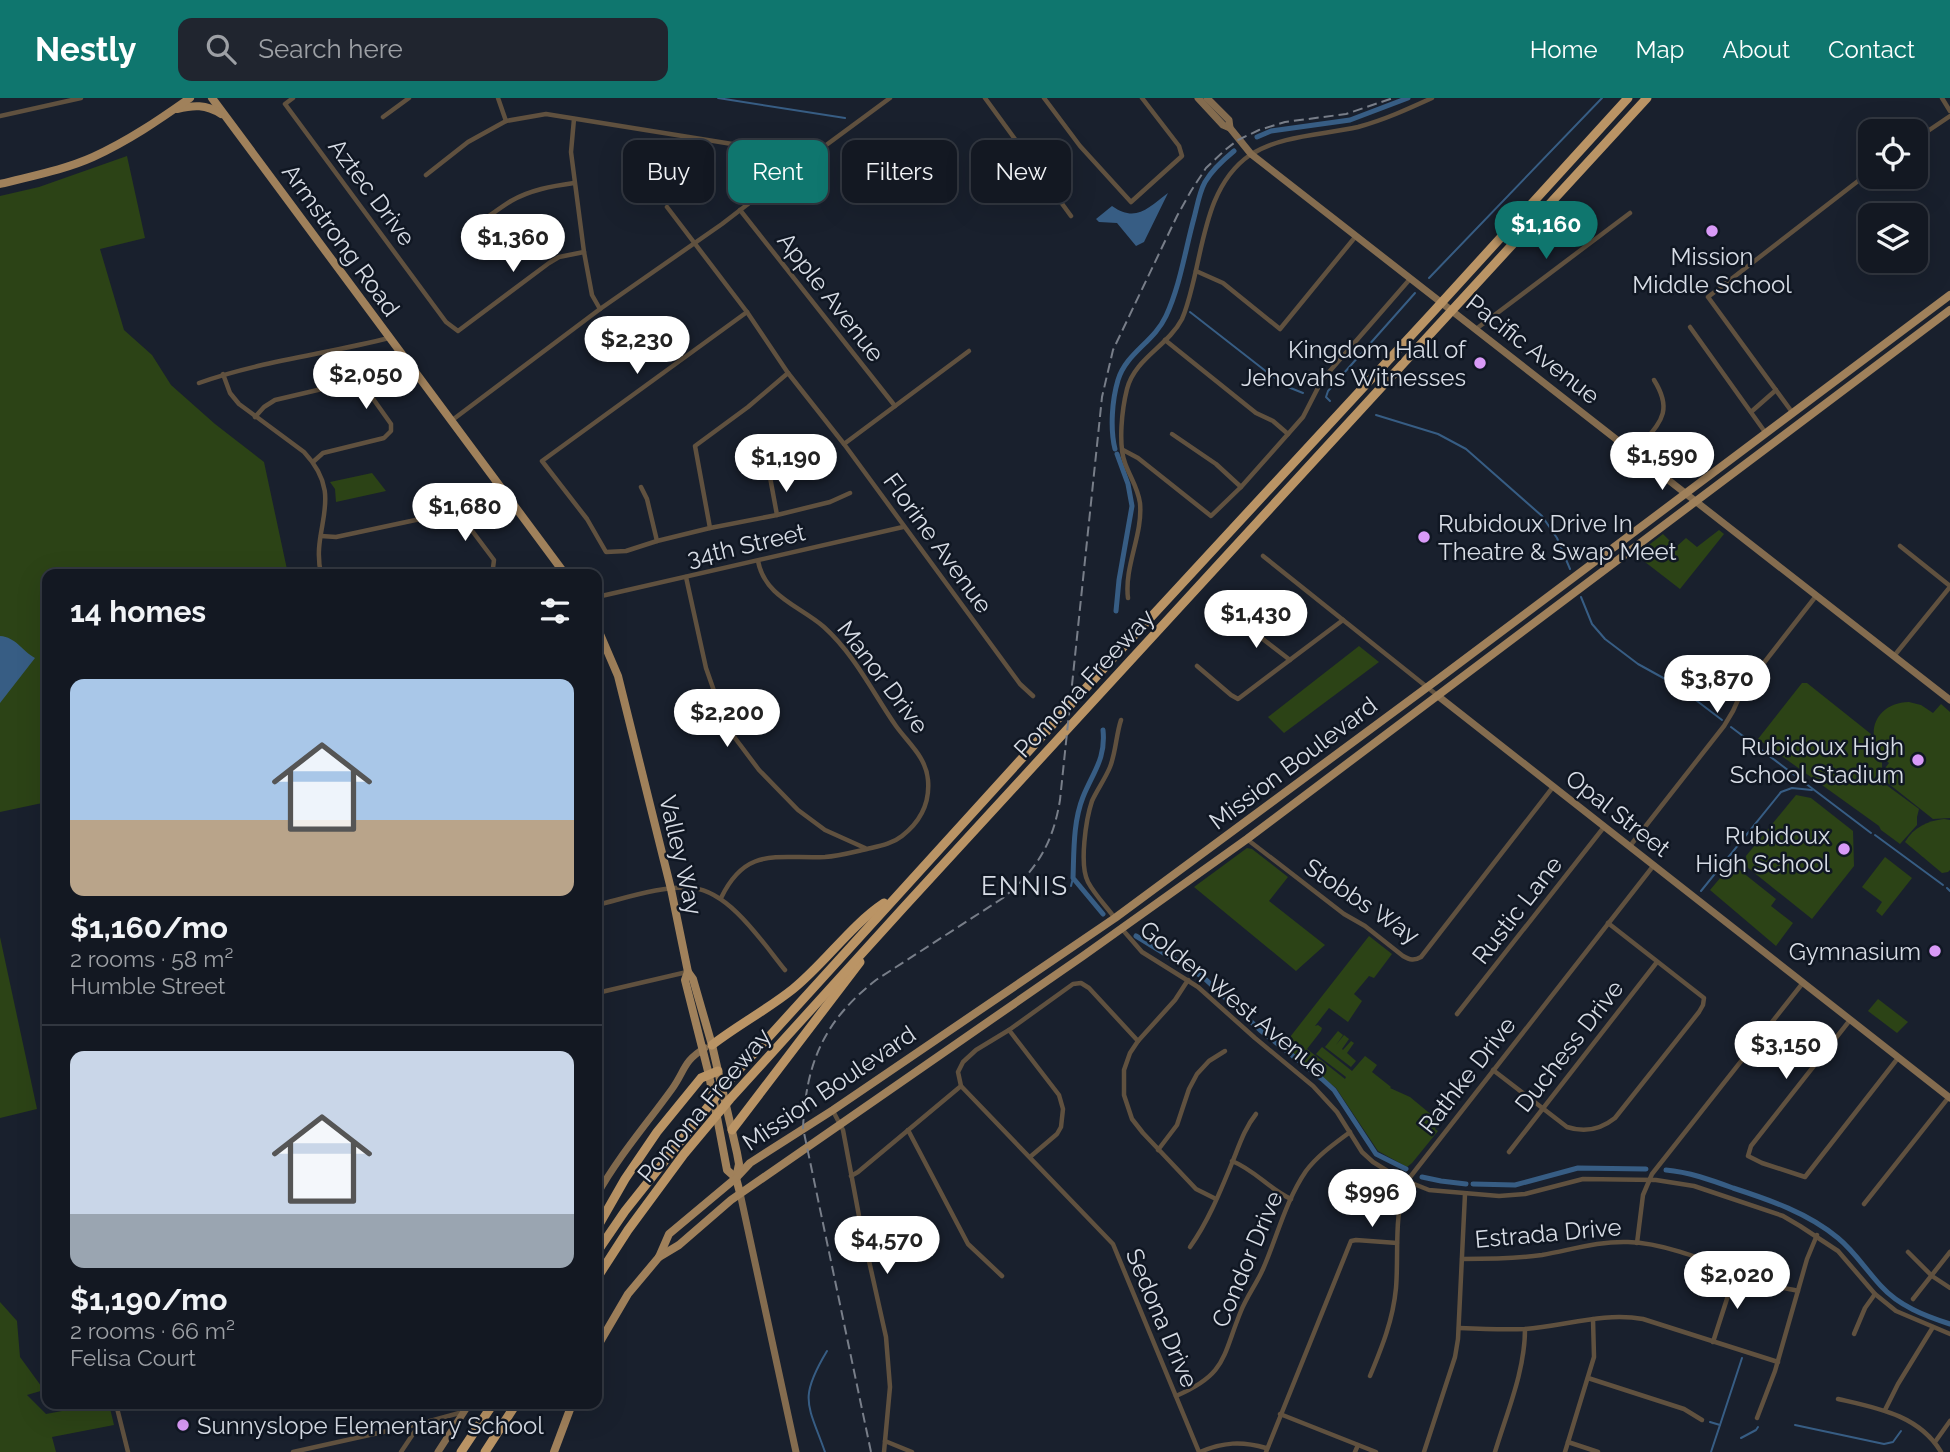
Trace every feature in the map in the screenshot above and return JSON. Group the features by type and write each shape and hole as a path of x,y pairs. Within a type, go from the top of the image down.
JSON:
{"highway":[{"name":"Pomona Freeway","path":"602,1245 625,1211 726,1084 1088,685 1628,98"},
{"name":"Pomona Freeway","path":"602,1270 684,1154 730,1099 1647,98"},
{"path":"712,1045 792,990 873,910 897,894"},
{"path":"732,1130 904,907"},
{"path":"602,1219 657,1132 701,1078 713,1073"},
{"path":"461,1452 491,1409"},
{"path":"485,1452 513,1409"}],"main road":[{"path":"0,184 92,158 131,138 190,98"},
{"name":"Armstrong Road","path":"212,98 561,569"},
{"path":"174,110 195,105 215,110 225,116"},
{"name":"Mission Boulevard","path":"602,1338 628,1294 659,1256 669,1234 750,1163 1115,918 1950,295"},
{"name":"Mission Boulevard","path":"659,1256 679,1245 740,1194 1247,839 1950,310"},
{"name":"Valley Way","path":"602,639 618,676 671,889 688,972 693,979 712,1045 713,1073 727,1170 736,1178"},
{"path":"1115,918 1122,928"},
{"name":"Valley Way","path":"688,972 685,980 702,1050 713,1073 732,1130 739,1164 736,1178 740,1194"},
{"path":"554,1452 570,1409"}],"street":[{"path":"0,116 81,98"},
{"name":"Aztec Drive","path":"293,98 285,104 446,321 458,331 549,263 559,257 584,252"},
{"path":"383,117 409,98"},
{"path":"498,98 506,121"},
{"path":"828,142 882,100 890,98"},
{"path":"985,98 1071,216"},
{"path":"1045,98 1080,146 1131,202 1182,156 1179,146 1142,98"},
{"path":"1198,98 1223,125 1230,128"},
{"path":"1207,98 1229,120 1230,128"},
{"path":"1128,598 1127,585 1138,534 1140,503 1122,450 1127,388 1138,367 1182,318 1216,198 1231,174 1251,154 1279,142 1359,127 1432,98"},
{"path":"1928,130 1950,113 1942,98"},
{"path":"426,176 468,142 506,121 547,114 728,143"},
{"path":"574,119 571,152 574,183 592,295 600,309"},
{"name":"Pacific Avenue","path":"1230,128 1251,154 1950,700"},
{"path":"1793,413 1708,297 1858,181"},
{"path":"465,231 482,223 511,201 531,192 574,183"},
{"path":"451,421 600,309 749,203"},
{"name":"Florine Avenue","path":"667,207 1020,684 1033,696"},
{"name":"Apple Avenue","path":"740,210 895,406"},
{"path":"1476,329 1630,213"},
{"path":"1196,271 1223,283 1280,330 1356,236"},
{"path":"1122,450 1138,458 1211,516 1241,487 1303,417 1322,380 1411,279"},
{"path":"747,312 542,461 587,519 606,552 626,551 710,528 777,515 830,502 850,493"},
{"path":"1690,327 1765,433"},
{"path":"199,383 223,374 389,338"},
{"path":"1165,340 1256,413 1273,421 1288,434"},
{"path":"844,444 969,351"},
{"path":"710,528 695,446 788,373"},
{"path":"223,374 230,393 239,404 304,452 319,474 326,502 318,549 320,569"},
{"path":"1635,453 1661,419 1665,407 1663,396 1654,380"},
{"path":"255,417 275,400 360,382 391,424 391,431 384,438 323,453 313,462"},
{"path":"1751,412 1776,390"},
{"path":"1172,434 1216,464 1241,487"},
{"path":"771,477 777,515"},
{"path":"641,487 647,499 656,541"},
{"path":"321,536 336,537 453,512 464,520 494,560 493,569"},
{"name":"34th Street","path":"602,596 903,527"},
{"path":"1894,656 1950,586 1900,546"},
{"name":"Opal Street","path":"1263,556 1949,1098"},
{"name":"Manor Drive","path":"758,561 762,573 777,594 816,621 834,638 862,673 921,758 928,787 921,816 897,840 867,849"},
{"path":"686,578 709,677 723,716 735,738 772,785 798,810 820,827 867,849"},
{"path":"1629,846 1729,720 1742,691 1816,595"},
{"path":"1238,620 1290,660"},
{"path":"1197,666 1238,699 1343,620"},
{"path":"1115,918 1088,882 1085,849 1092,801 1111,764 1116,732 1121,720"},
{"name":"Stobbs Way","path":"1247,839 1403,957 1416,959 1554,787"},
{"name":"Rustic Lane","path":"1457,1014 1605,827"},
{"path":"720,898 738,873 758,859 844,855 867,849"},
{"name":"Rathke Drive","path":"1370,1376 1391,1318 1396,1289 1398,1208 1407,1181 1654,865"},
{"path":"602,904 671,889 696,888 720,898 742,918 785,970"},
{"path":"1493,1070 1560,1123 1574,1129 1594,1130 1605,1126 1631,1099 1705,1001 1608,923"},
{"name":"Golden West Avenue","path":"1122,928 1142,952 1188,980 1313,1086 1329,1103 1363,1152 1384,1170 1429,1190 1465,1194 1514,1195 1583,1179 1669,1181 1694,1186 1783,1216 1817,1235 1844,1256 1875,1294 1896,1311 1950,1334"},
{"name":"Duchess Drive","path":"1509,1152 1657,962"},
{"path":"602,992 688,972"},
{"path":"1188,980 1175,1000 1130,1053 1124,1070 1124,1095 1132,1119 1158,1150 1196,1189 1216,1199"},
{"path":"851,1176 961,1086 958,1072 963,1062 976,1050 1073,984 1081,983 1089,988 1138,1041"},
{"path":"1637,1243 1641,1206 1648,1180 1802,984"},
{"path":"1850,1020 1751,1146 1748,1156 1805,1177 1898,1058"},
{"path":"1009,1030 1059,1095 1063,1109 1061,1127 1057,1134 1030,1157"},
{"path":"602,1187 627,1147 672,1088 685,1064 712,1045"},
{"path":"1158,1150 1177,1125 1197,1074 1209,1061 1224,1051"},
{"name":"Sedona Drive","path":"961,1086 1117,1251 1199,1452"},
{"path":"1864,1204 1949,1098"},
{"path":"832,1110 841,1123 888,1351 890,1387 884,1452"},
{"path":"1189,1247 1216,1199 1247,1125 1255,1114"},
{"path":"908,1130 968,1244 1002,1276"},
{"name":"Condor Drive","path":"1176,1395 1200,1384 1225,1356 1241,1310 1262,1272 1301,1180 1314,1161 1350,1132"},
{"path":"1233,1161 1250,1170 1278,1193 1291,1199"},
{"name":"Valley Way","path":"740,1194 796,1452"},
{"path":"1424,1452 1455,1357 1459,1328 1465,1194"},
{"path":"1757,1418 1778,1362 1817,1235"},
{"path":"1199,1452 1231,1442 1249,1443 1266,1450 1351,1241 1397,1242"},
{"name":"Estrada Drive","path":"1462,1259 1504,1259 1543,1255 1596,1244 1637,1243 1671,1250 1774,1286 1798,1291"},
{"path":"1908,1252 1932,1276 1950,1288"},
{"path":"1913,1299 1950,1252"},
{"path":"1713,1342 1736,1271"},
{"path":"1854,1334 1865,1308 1875,1294"},
{"path":"1459,1328 1525,1329 1621,1316 1643,1319 1778,1362"},
{"path":"1565,1452 1595,1351 1593,1319"},
{"path":"1885,1410 1933,1327"},
{"path":"1494,1452 1522,1365 1525,1329"},
{"path":"1588,1378 1685,1409 1702,1420"},
{"path":"1838,1399 1885,1410 1913,1423 1935,1442 1941,1452"},
{"path":"117,1409 128,1452"},
{"path":"438,1452 466,1409"},
{"path":"293,1452 464,1412"},
{"path":"1280,1414 1376,1452"},
{"path":"1935,1442 1950,1421"},
{"path":"401,1452 419,1424"},
{"path":"886,1441 912,1452"},
{"path":"1568,1442 1598,1452"},
{"path":"1355,1452 1358,1445"}],"green space":[{"path":"127,156 145,238 100,249 124,330 152,355 171,385 264,462 287,569 42,569 42,803 0,812 0,196 39,187"},
{"path":"372,473 386,491 336,502 335,489 330,482"},
{"path":"1719,530 1724,534 1680,589 1636,555 1663,534 1676,547 1686,538 1697,547"},
{"path":"1359,646 1379,662 1284,733 1268,717"},
{"path":"1802,683 1807,683 1871,734 1871,751 1882,760 1882,767 1874,779 1919,809 1917,825 1900,844 1758,739"},
{"name":"Rubidoux High School Stadium","path":"1909,702 1921,705 1933,713 1941,704 1950,712 1950,818 1933,819 1879,776 1889,763 1876,744 1875,724 1886,709"},
{"path":"1796,795 1811,798 1853,831 1854,866 1812,919 1747,867 1746,856"},
{"path":"1944,819 1950,820 1950,870 1942,873 1905,842 1912,832 1922,826"},
{"path":"1247,848 1288,877 1269,901 1325,945 1296,971 1194,887"},
{"path":"1885,857 1912,878 1882,916 1876,911 1882,902 1862,887"},
{"path":"1732,864 1776,899 1771,906 1793,923 1776,946 1710,890"},
{"path":"1369,936 1392,954 1374,978 1369,976 1354,994 1362,1001 1348,1022 1329,1008 1315,1026 1322,1028 1321,1031 1307,1049 1345,1079 1346,1077 1316,1054 1322,1047 1352,1071 1365,1056 1377,1065 1372,1072 1390,1088 1410,1097 1439,1121 1435,1129 1438,1131 1407,1167 1378,1151 1336,1088 1283,1046"},
{"path":"0,937 37,1109 0,1118"},
{"path":"1878,999 1908,1022 1897,1033 1868,1011"},
{"path":"1338,1031 1343,1035 1336,1045 1344,1035 1349,1039 1343,1050 1351,1041 1354,1043 1347,1053 1356,1061 1351,1067 1325,1047"},
{"path":"0,1302 17,1321 20,1357 42,1387 42,1391 27,1395 46,1414 72,1409 110,1409 114,1425 52,1437 56,1452 0,1452"}],"water":[{"path":"1168,193 1144,242 1136,246 1117,223 1099,222 1096,219 1112,206 1128,213 1142,212"},
{"path":"0,636 15,642 35,658 0,703"}],"waterway":[{"path":"718,98 845,118"},
{"path":"1257,137 1271,131 1350,120 1408,98"},
{"path":"1429,278 1602,98"},
{"path":"1115,449 1112,414 1118,380 1127,362 1155,333 1166,316 1179,281 1203,186 1214,169 1234,151"},
{"path":"1330,401 1326,397 1328,391 1415,293"},
{"path":"1190,312 1272,376 1303,393"},
{"path":"1376,415 1438,434 1466,449 1542,516 1557,538 1570,569"},
{"path":"1116,611 1132,506 1128,484 1117,454"},
{"path":"1581,597 1592,624 1605,639 1638,664 1676,685 1722,720"},
{"path":"1731,727 1871,833"},
{"path":"1103,730 1101,757 1077,817 1073,878 1103,914"},
{"path":"1701,891 1781,792 1792,788 1812,790"},
{"path":"1875,835 1943,885"},
{"path":"1071,886 1073,878"},
{"path":"1947,888 1950,891"},
{"path":"1136,936 1203,977 1260,1030 1322,1079 1334,1090 1376,1154 1406,1169"},
{"path":"1473,1184 1515,1185 1578,1168 1646,1169"},
{"path":"1666,1170 1708,1179 1801,1214 1844,1243 1881,1286 1904,1305 1950,1324"},
{"path":"1422,1177 1466,1184"},
{"path":"825,1452 811,1412 809,1391 827,1351"},
{"path":"1720,1425 1742,1358"},
{"path":"1710,1422 1720,1425 1711,1452"},
{"path":"1795,1425 1884,1444 1893,1442 1901,1431"},
{"path":"1741,1438 1758,1427"}],"railway":[{"path":"871,1452 803,1128 808,1083 814,1063 831,1027 858,995 876,980 1003,898 1025,877 1048,843 1060,800 1102,397 1113,350 1191,191 1206,168 1225,150 1259,130 1285,122 1346,114 1393,98"}],"place":[{"name":"Mission Middle School","path":"1712,231"},
{"name":"Kingdom Hall of Jehovahs Witnesses","path":"1480,363"},
{"name":"Rubidoux Drive In Theatre & Swap Meet","path":"1424,537"},
{"name":"Rubidoux High School Stadium","path":"1918,760"},
{"name":"Rubidoux High School","path":"1844,849"},
{"name":"Gymnasium","path":"1935,951"},
{"name":"Sunnyslope Elementary School","path":"183,1425"}],"district":[{"name":"ENNIS","path":"1025,886"}]}
